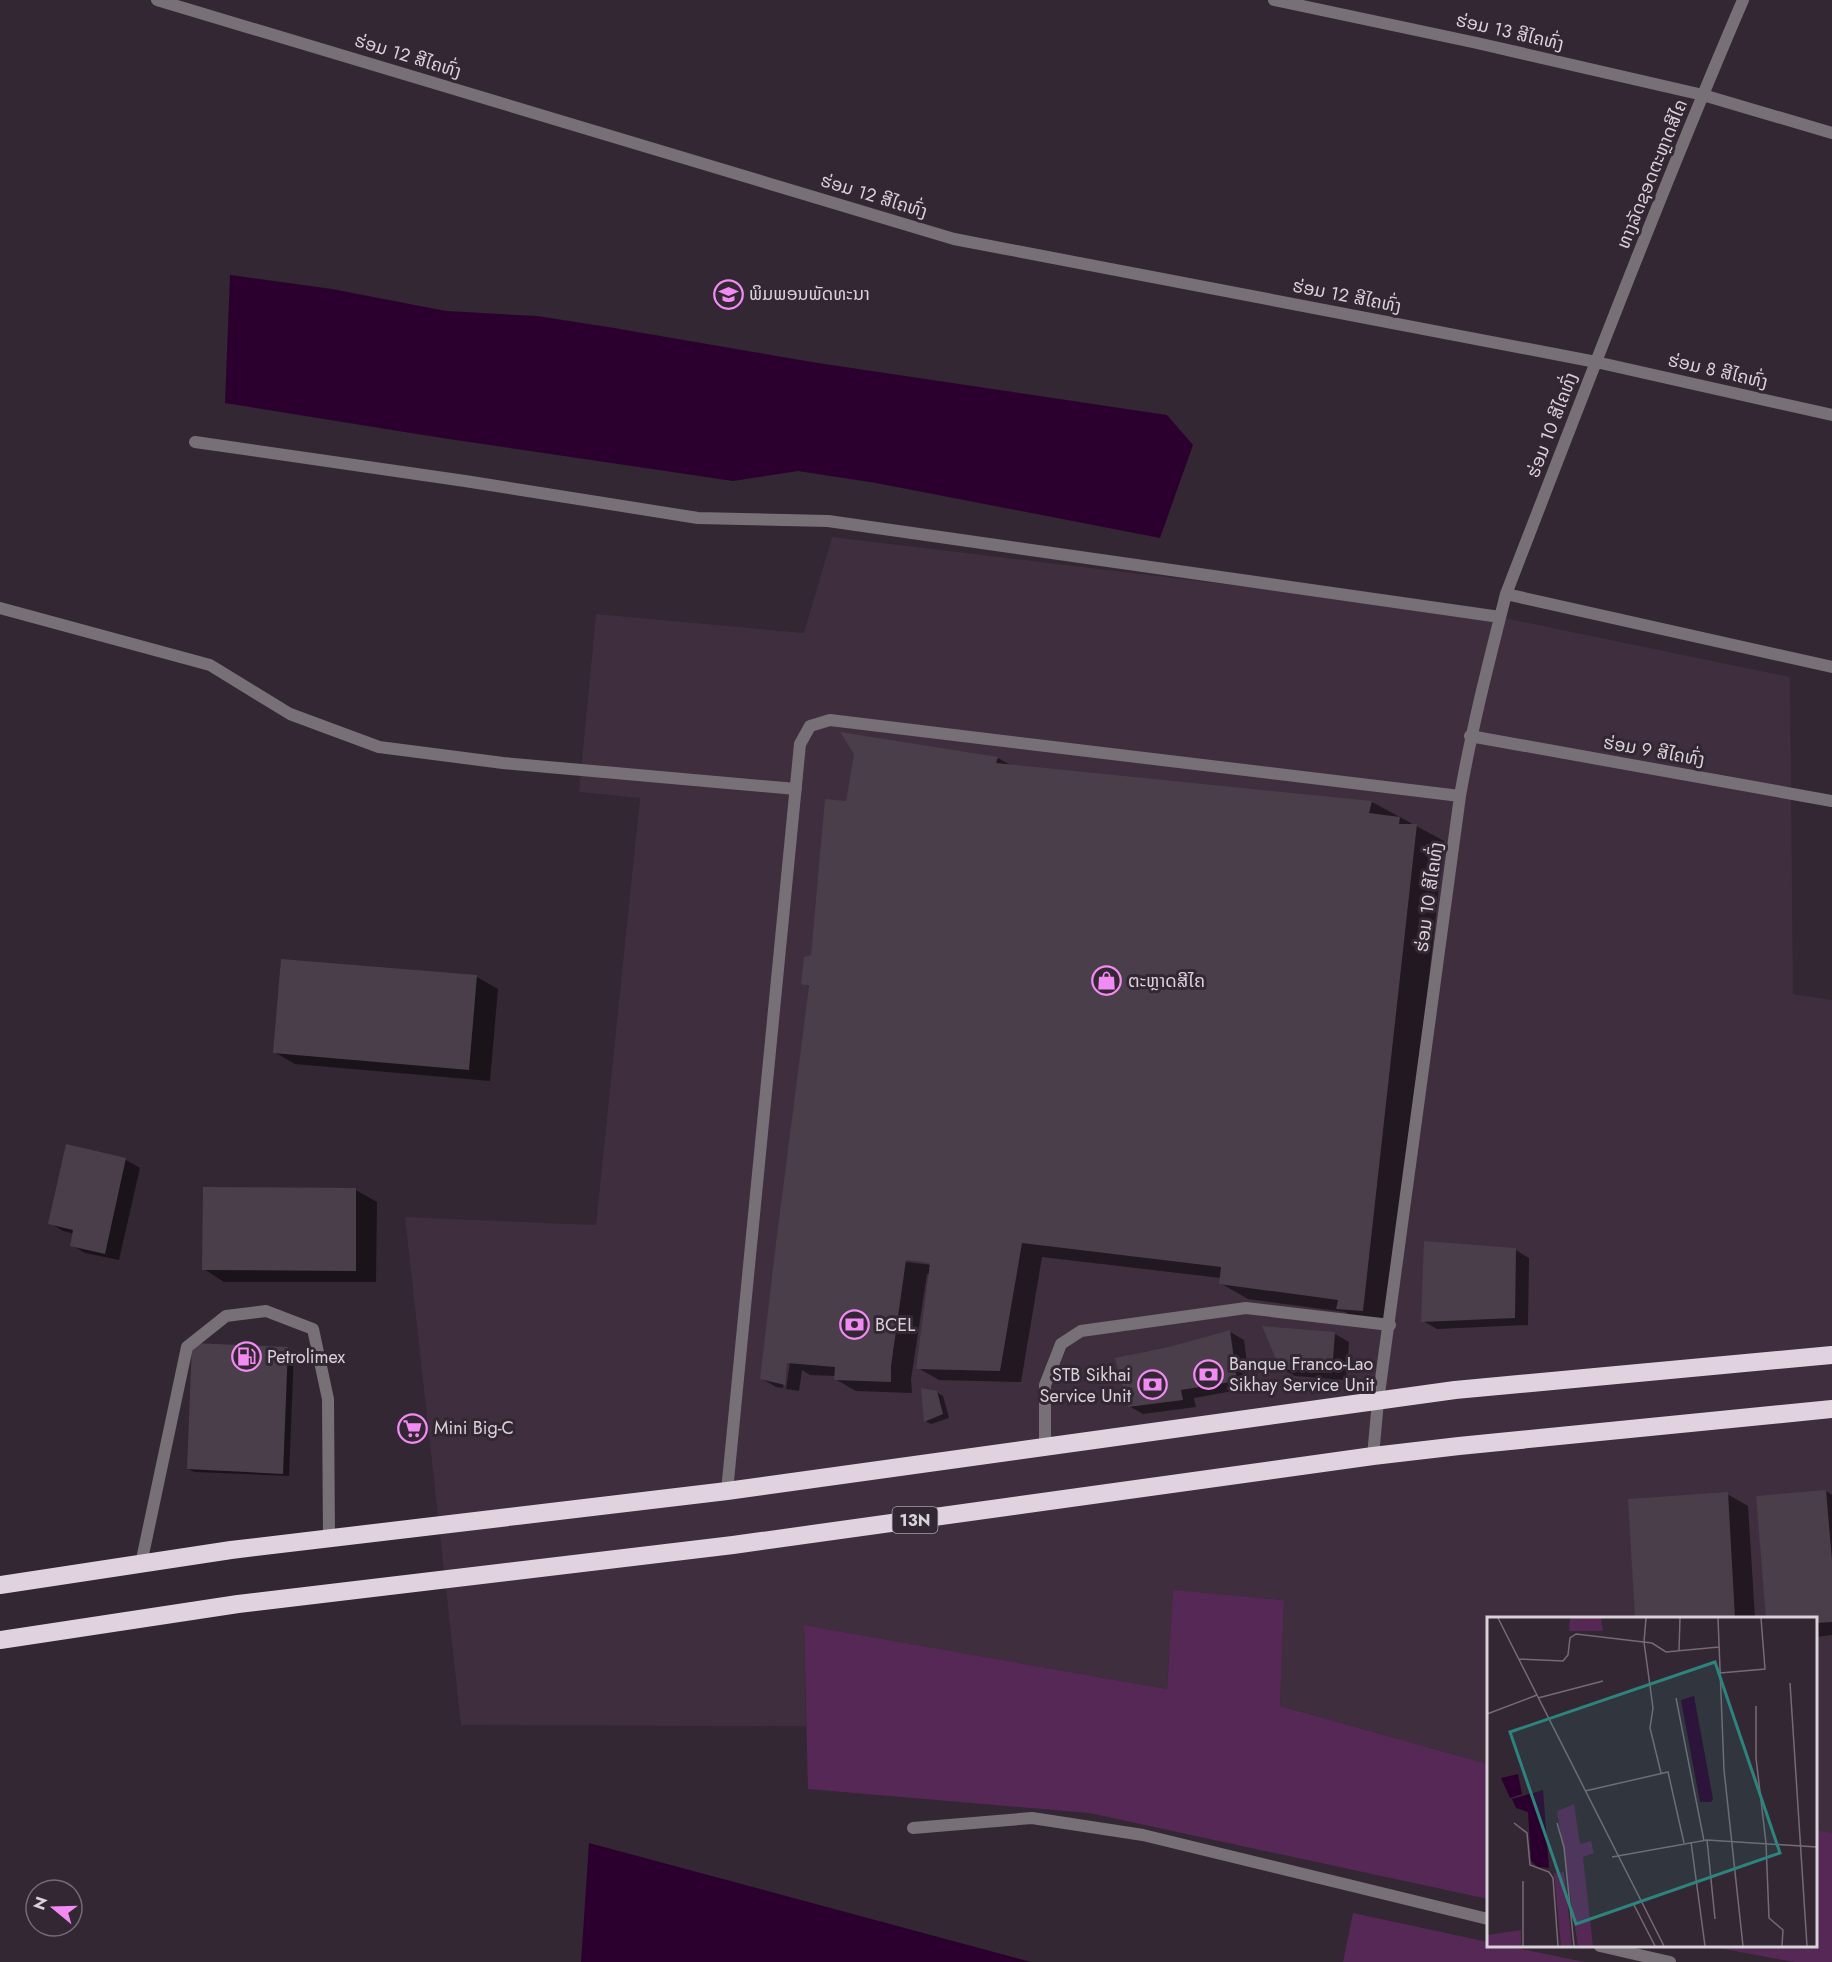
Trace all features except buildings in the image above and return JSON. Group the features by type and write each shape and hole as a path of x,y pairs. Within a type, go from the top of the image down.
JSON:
{"highway":[{"path":"0,1585 231,1550 727,1491 1455,1390 1832,1354"},
{"name":"13N","path":"0,1640 238,1604 733,1545 1373,1456 1832,1409"}],"street":[{"name":"ຮ່ອມ 12 ສີໄຄທົ່ງ","path":"157,0 954,239 1596,362"},
{"name":"ຮ່ອມ 13 ສີໄຄທົ່ງ","path":"1274,0 1702,94 1832,133"},
{"name":"ທາງລັດຊອດຕະຫຼາດສີໄຄ","path":"1596,362 1702,94 1743,0"},
{"name":"ຮ່ອມ 8 ສີໄຄທົ່ງ","path":"1596,362 1832,416"},
{"name":"ຮ່ອມ 10 ສີໄຄທົ່ງ","path":"1373,1456 1378,1401 1470,736 1506,594 1596,362"},
{"path":"195,442 698,518 828,521 1500,617"},
{"path":"1506,594 1832,667"},
{"path":"0,608 210,665 290,714 379,747 503,763 796,789"},
{"path":"727,1491 800,744 810,726 830,720 1460,796"},
{"name":"ຮ່ອມ 9 ສີໄຄທົ່ງ","path":"1470,736 1832,801"},
{"path":"1045,1448 1045,1385 1061,1344 1081,1331 1246,1308 1390,1325"},
{"path":"141,1564 187,1347 226,1316 266,1311 313,1329 328,1399 329,1538"},
{"path":"912,1828 1032,1818 1143,1835 1487,1918"},
{"path":"1604,1947 1670,1962"}],"shaded area":[{"path":"230,275 332,289 446,311 537,316 818,363 1167,415 1193,445 1160,538 876,483 798,471 733,481 225,403"},
{"path":"832,537 1500,617 1790,677 1793,994 1832,1000 1832,1835 1817,1831 1817,1617 1487,1617 1487,1764 1280,1706 1284,1600 1173,1591 1167,1689 804,1625 806,1726 461,1725 405,1217 596,1225 640,798 579,792 596,614 804,633"},
{"path":"1173,1590 1284,1600 1280,1706 1487,1764 1487,1899 1089,1813 808,1789 804,1625 1167,1689"},
{"path":"1817,1830 1832,1833 1832,1962 1794,1962 1713,1947 1817,1947"},
{"path":"589,1843 1031,1962 581,1962"},
{"path":"1353,1913 1487,1942 1487,1947 1512,1947 1585,1962 1343,1962"}],"place":[{"name":"ພິມພອນພັດທະນາ","path":"728,294"},
{"name":"ຕະຫຼາດສີໄຄ","path":"1107,981"},
{"name":"BCEL","path":"854,1325"},
{"name":"Petrolimex","path":"246,1357"},
{"name":"Banque Franco-Lao Sikhay Service Unit","path":"1208,1374"},
{"name":"STB Sikhai Service Unit","path":"1152,1385"},
{"name":"Mini Big-C","path":"413,1428"}]}
